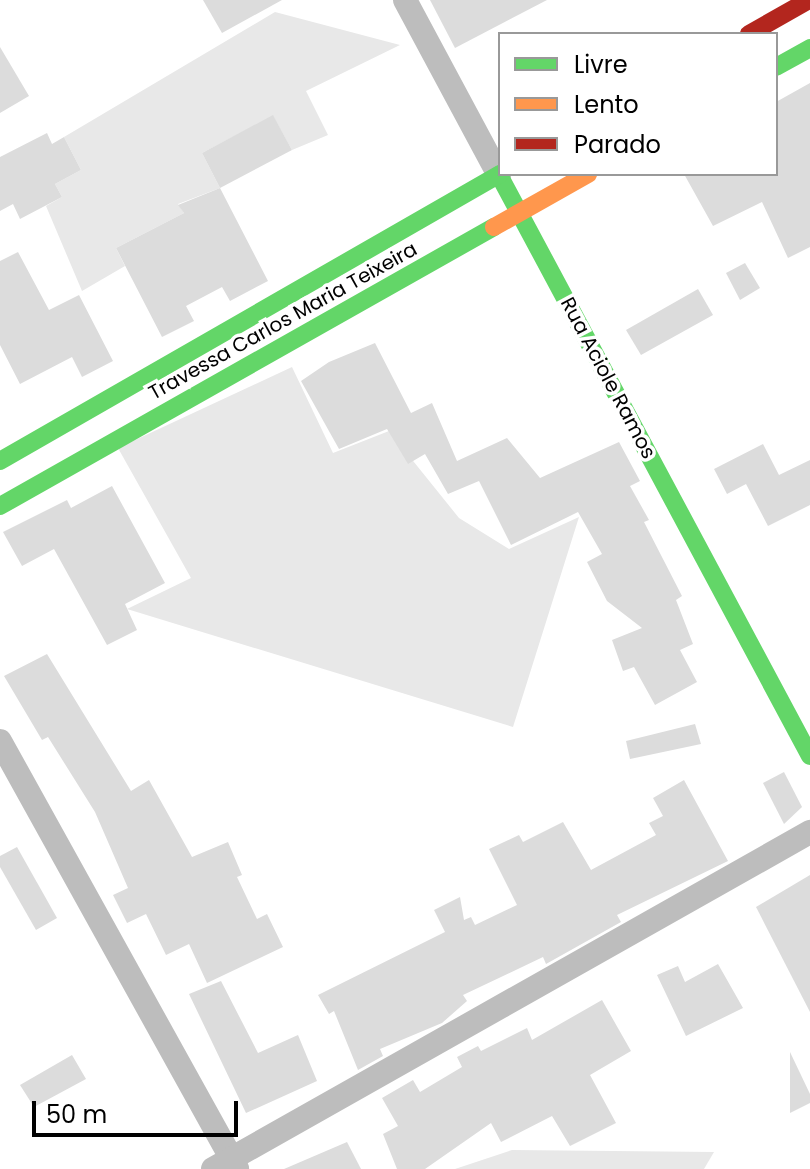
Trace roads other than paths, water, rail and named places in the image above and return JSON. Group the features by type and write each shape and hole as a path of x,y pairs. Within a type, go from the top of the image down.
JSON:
{"main road":[{"path":"753,32 809,0"},
{"path":"778,66 810,48"},
{"name":"Travessa Carlos Maria Teixeira","path":"0,461 498,175"},
{"name":"Rua Aciole Ramos","path":"501,176 810,756"},
{"name":"Travessa Carlos Maria Teixeira","path":"0,506 585,176"}],"street":[{"name":"Rua Aciole Ramos","path":"405,0 498,170"},
{"path":"0,741 227,1166 810,832"}]}
